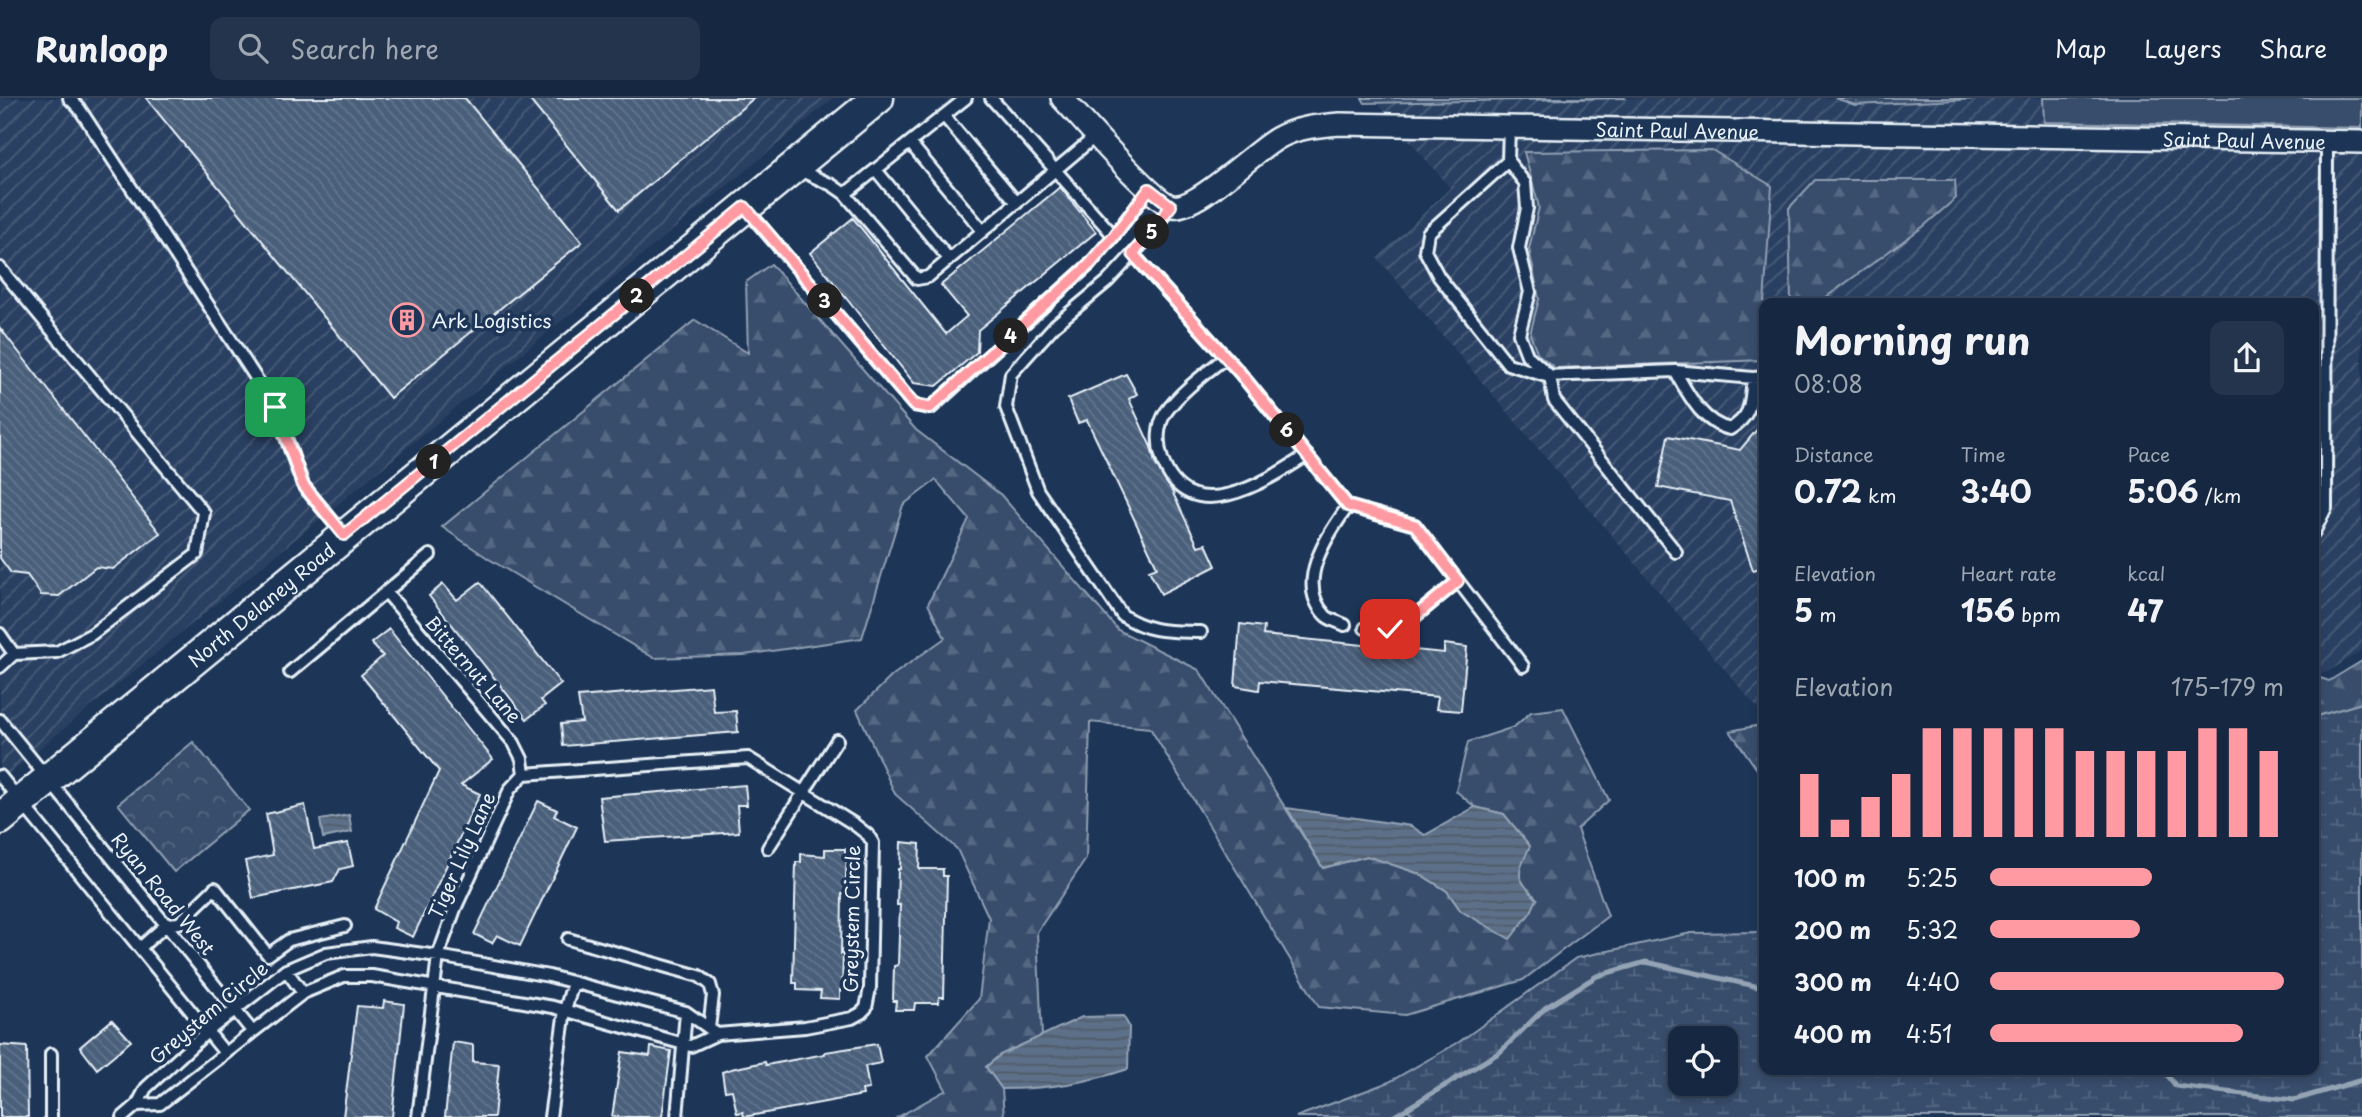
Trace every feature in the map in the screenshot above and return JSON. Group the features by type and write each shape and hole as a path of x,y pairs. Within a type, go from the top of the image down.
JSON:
{"street":[{"name":"North Delaney Road","path":"10,810 878,98"},
{"path":"1062,98 1149,189 1171,206"},
{"name":"Saint Paul Avenue","path":"1171,206 1184,206 1198,200 1277,138 1315,126 1340,124 2362,142"}],"lane":[{"path":"69,98 79,108 275,407 303,485 344,535"},
{"path":"845,194 966,98"},
{"path":"991,98 1114,236"},
{"path":"944,116 1017,203"},
{"path":"1508,126 1508,161 1525,183 1527,208 1519,248 1530,292 1519,334 1527,355 1550,376 1554,400 1676,552"},
{"path":"793,167 845,194 917,279 928,277 1097,135"},
{"path":"2319,522 2326,508 2327,141"},
{"path":"910,143 983,231"},
{"path":"1508,161 1428,233 1425,251 1440,277 1508,364 1550,376 1675,370 1758,377 1749,412 1741,422 1730,429 1716,426 1705,417 1675,370"},
{"path":"876,170 950,259"},
{"path":"745,207 914,405 930,408 1090,264 1149,189"},
{"path":"1171,206 1108,281 1055,326 1011,374 1006,407 1038,491 1122,615 1140,626 1158,631 1201,632"},
{"path":"1133,254 1226,357 1348,506 1415,525 1523,666"},
{"path":"0,268 204,513 197,554 92,634 57,652 14,654 0,667"},
{"path":"1226,357 1200,378 1165,413 1158,432 1162,457 1171,478 1199,497 1219,498 1268,481 1307,455"},
{"path":"1345,625 1326,617 1312,595 1315,565 1326,540 1348,506"},
{"path":"290,672 430,555"},
{"path":"1364,628 1390,629 1406,624 1458,581"},
{"name":"Bitternut Lane","path":"386,593 514,743 522,759 524,774"},
{"path":"0,634 14,654"},
{"name":"Ryan Road West","path":"0,720 237,1009 252,1031"},
{"path":"768,848 837,740"},
{"name":"Greystem Circle","path":"137,1105 160,1104 303,993 344,976 372,976 565,1010 691,1046 713,1031 805,1027 852,1018 866,1008 870,988 873,843 869,835 854,824 748,758 524,774"},
{"name":"Tiger Lily Lane","path":"418,1117 438,956 455,909 510,789 524,774"},
{"path":"0,776 10,810 140,948 225,1053"},
{"path":"140,948 167,924 179,923 215,888 268,955 289,940 345,926"},
{"path":"568,939 699,976 710,984 713,995 713,1031"},
{"name":"Greystem Circle","path":"123,1117 137,1105 146,1088 208,1031 286,970 326,953 372,947 438,956 573,983 686,1012 713,1031"},
{"path":"286,970 303,993"},
{"path":"550,1117 565,1010 573,983"},
{"path":"677,1117 686,1012"},
{"path":"51,1054 51,1117"}],"shaded area":[{"path":"0,98 834,98 0,781"},
{"path":"1373,98 2362,98 2362,650 2328,672 2319,674 2319,298 1759,298 1759,710 1377,258 1450,188"},
{"path":"1475,807 1504,814 1530,846 1520,875 1524,885 1537,899 1531,912 1510,939 1461,911 1447,891 1420,874 1367,856 1323,868 1287,808 1411,826 1425,835"},
{"path":"349,815 352,832 323,838 320,820"},
{"path":"1123,1016 1129,1026 1128,1069 1066,1084 1002,1089 986,1067 1000,1055 1082,1017"}],"green space":[{"path":"1362,98 1626,98 1365,103"},
{"path":"1835,98 1999,98 1855,105"},
{"path":"2043,98 2362,98 2362,128 2044,122"},
{"path":"1712,150 1772,186 1764,298 1759,298 1759,360 1555,368 1538,354 1530,334 1539,299 1529,249 1539,207 1524,152"},
{"path":"1815,180 1955,180 1956,198 1924,226 1825,298 1791,298 1789,208"},
{"path":"771,264 916,430 1001,495 1118,630 1199,670 1323,868 1367,856 1420,874 1447,891 1461,911 1537,899 1520,882 1504,814 1475,807 1456,791 1468,742 1514,727 1531,712 1563,708 1609,800 1577,829 1608,916 1523,980 1405,1015 1319,1007 1150,728 1090,722 1086,859 1037,932 1042,1036 1000,1055 986,1067 1002,1089 1004,1117 898,1117 946,1090 928,1056 979,999 989,918 957,849 895,794 857,710 893,675 945,638 928,604 969,519 936,480 903,505 862,638 744,655 654,658 489,559 442,527 695,320 748,353 746,282"},
{"path":"2362,661 2362,703 2319,716 2319,678 2329,681"},
{"path":"2362,703 2362,1117 1417,1117 1406,1109 1393,1117 1296,1117 1389,1082 1459,1042 1576,958 1691,933 1759,932 1759,1075 2319,1075 2319,716"},
{"path":"1759,727 1759,772 1730,731"},
{"path":"193,742 249,810 174,872 118,804"}],"building":[{"name":"Ark Logistics","path":"146,98 465,98 582,242 390,398"},
{"path":"528,98 754,98 619,210"},
{"path":"1060,187 1096,232 978,330 977,352 937,386 914,383 810,253 853,218 946,334 967,316 941,285"},
{"path":"0,328 160,533 113,569 96,567 59,596 41,595 27,575 11,573 0,558"},
{"path":"1126,374 1137,394 1129,399 1151,447 1155,463 1171,489 1198,546 1206,544 1216,566 1161,594 1149,570 1157,567 1087,420 1078,423 1068,399"},
{"path":"1759,427 1759,568 1753,570 1730,501 1658,487 1668,436 1740,450"},
{"path":"480,582 561,684 541,700 545,705 527,719 429,596 443,584 457,600"},
{"path":"1240,624 1264,627 1263,635 1444,653 1444,644 1467,647 1461,711 1436,709 1438,697 1260,681 1259,690 1235,686"},
{"path":"389,629 493,759 461,785 480,794 413,937 394,928 396,922 374,909 439,771 361,675 383,656 371,643"},
{"path":"711,686 714,712 736,711 738,732 563,746 561,724 582,722 578,697"},
{"path":"745,785 747,805 737,805 739,832 605,841 599,797"},
{"path":"538,801 557,810 554,816 577,827 520,946 497,935 492,943 474,934"},
{"path":"305,805 314,849 348,843 353,866 340,869 333,882 253,898 245,861 273,855 266,814"},
{"path":"901,842 920,844 919,869 943,869 943,876 947,876 944,997 939,997 938,1003 915,1003 914,1010 895,1010 896,1001 893,1001 894,966 898,965 900,905 897,905"},
{"path":"825,849 845,849 847,858 845,894 842,894 843,954 840,999 820,998 821,991 797,990 797,983 793,983 796,862 801,862 801,854 825,856"},
{"path":"384,1001 404,1004 392,1117 343,1117 357,1006 383,1008"},
{"path":"112,1020 131,1041 97,1069 80,1047"},
{"path":"453,1042 473,1045 473,1062 499,1064 494,1117 445,1117"},
{"path":"877,1044 881,1063 865,1066 869,1089 862,1090 863,1095 744,1117 743,1112 737,1113 732,1090 725,1091 722,1072 731,1069"},
{"path":"0,1045 27,1047 28,1117 0,1117"},
{"path":"651,1047 671,1051 662,1117 612,1117 622,1052 650,1056"}],"waterway":[{"path":"1393,1117 1500,1052 1545,1008 1597,976 1646,962 1759,987"},
{"path":"2167,1075 2176,1086 2294,1100 2362,1080"}],"place":[{"name":"Ark Logistics","path":"407,320"}],"route":[{"path":"275,407 303,485 344,535 745,207 914,405 930,408 1090,264 1149,189 1171,206 1133,254 1240,373 1348,506 1415,525 1458,581 1406,624 1390,629"}]}
